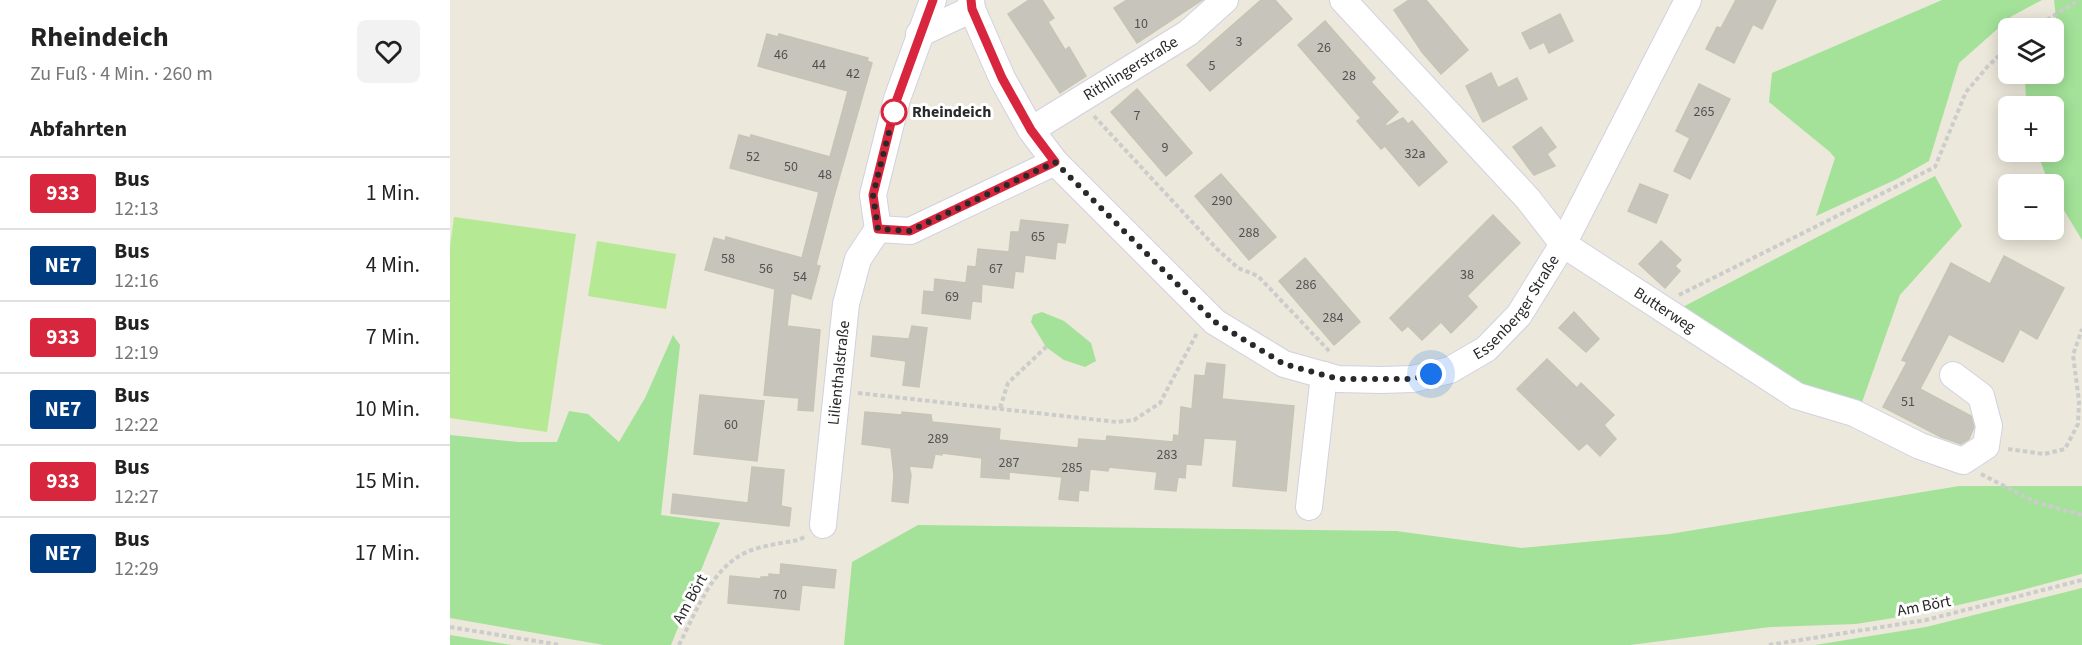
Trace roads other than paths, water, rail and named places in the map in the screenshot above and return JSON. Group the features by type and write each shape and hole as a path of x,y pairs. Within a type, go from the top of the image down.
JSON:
{"street":[{"path":"919,34 972,5 1002,78 1031,130 1055,162 910,231 878,229 873,195 897,99 919,34 933,0"},
{"name":"Rithlingerstraße","path":"1031,130 1188,33 1225,0"},
{"name":"Butterweg","path":"1343,0 1528,199 1563,244 1797,396 1854,413 1920,446 1963,461 1986,446 1989,426 1981,396 1953,375"},
{"name":"Essenberger Straße","path":"1055,162 1215,322 1284,364 1338,379 1413,379 1450,369 1486,349 1519,315 1563,244 1688,0"},
{"name":"Lilienthalstraße","path":"823,525 846,304 858,259 878,229"},
{"path":"1309,507 1324,375"}],"place":[{"name":"Rheindeich","path":"894,112"}]}
